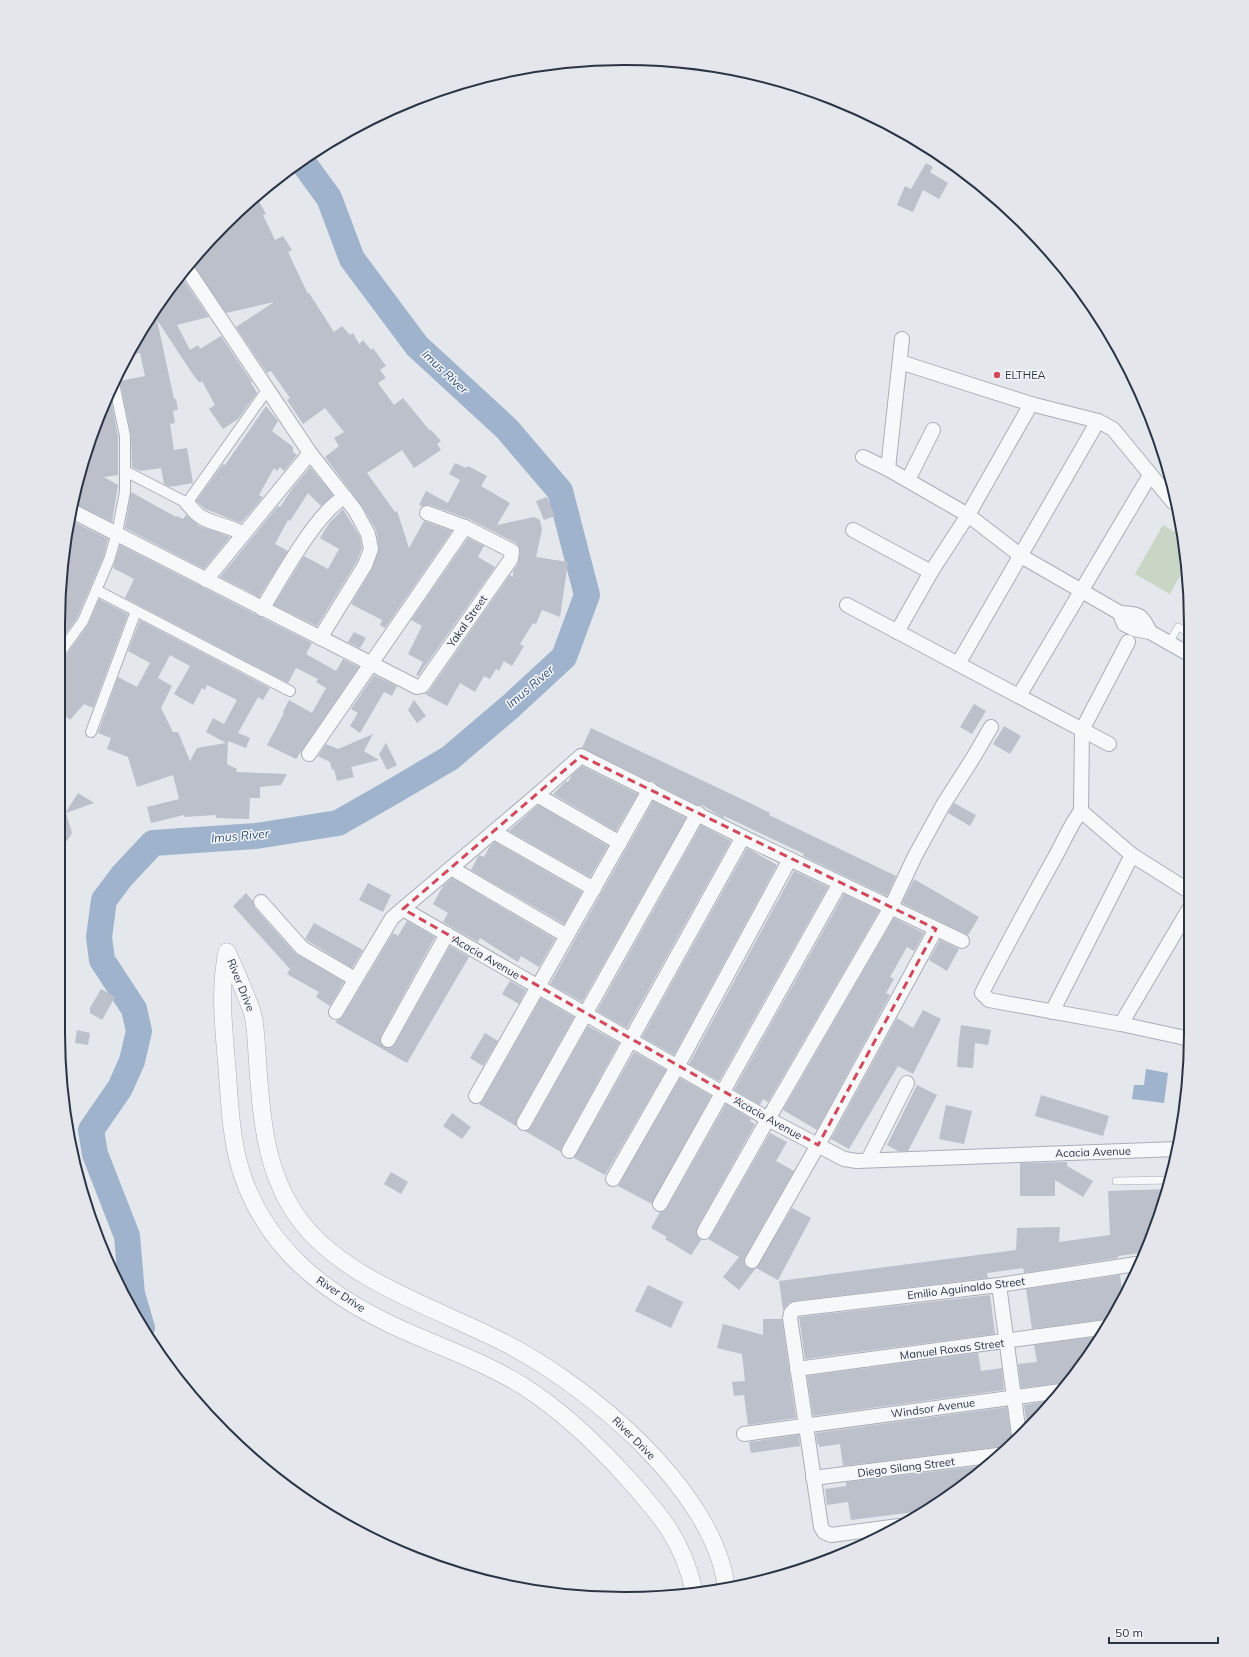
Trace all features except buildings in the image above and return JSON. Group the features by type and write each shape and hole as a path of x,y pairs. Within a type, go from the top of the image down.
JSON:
{"street":[{"path":"190,273 310,453 355,510 368,534 371,549 365,565 320,638"},
{"path":"888,469 902,339"},
{"path":"900,362 1031,404 1098,421 1114,429 1169,497"},
{"path":"187,503 267,390"},
{"path":"65,646 84,621 109,560 117,533 126,492 125,436 116,392"},
{"path":"897,632 931,572 968,515 1031,404"},
{"path":"958,664 1098,421"},
{"path":"908,480 933,430"},
{"path":"206,580 310,453"},
{"path":"863,457 908,480 968,515 1021,556 1120,613 1124,624 1134,629 1150,632 1184,651"},
{"path":"125,471 187,503 202,518 215,524 232,527 243,534"},
{"path":"1019,696 1150,475"},
{"path":"262,608 312,530 334,504 345,497"},
{"path":"76,513 372,664"},
{"path":"309,754 465,527 427,513"},
{"name":"Yakal Street","path":"372,664 417,687 422,686 511,558 512,551 465,527"},
{"path":"853,530 931,572"},
{"path":"96,590 290,691"},
{"path":"847,605 1109,744"},
{"path":"91,732 136,611"},
{"path":"1128,642 1082,730 1081,811 1074,820 1068,834 1032,897 986,982 982,993 989,1000 1121,1024 1184,1038"},
{"path":"704,1232 891,907 915,856 943,805 991,727"},
{"path":"336,1012 392,918 581,756 650,789 743,837 962,941"},
{"path":"476,1096 650,789"},
{"path":"537,795 620,844"},
{"path":"1081,811 1132,855 1184,888"},
{"path":"524,1123 698,813"},
{"path":"494,832 594,889"},
{"path":"569,1151 743,837"},
{"path":"1052,1012 1132,855"},
{"path":"614,1179 677,1067 790,859"},
{"path":"451,868 567,936"},
{"path":"660,1204 840,883"},
{"path":"261,902 302,948 355,980"},
{"name":"Acacia Avenue","path":"403,909 722,1093 844,1159 857,1161 1171,1149"},
{"path":"1121,1024 1184,917"},
{"path":"752,1261 818,1145 936,929"},
{"path":"388,1040 447,934"},
{"name":"River Drive","path":"693,1588 682,1551 671,1531 625,1475 591,1439 561,1413 523,1386 478,1362 394,1326 342,1296 318,1280 296,1262 276,1239 260,1215 249,1193 240,1169 234,1143 222,1001 224,968 228,952 253,1014 262,1121 267,1146 273,1168 280,1184 301,1222 316,1240 356,1269 406,1297 528,1355 579,1389 609,1414 657,1461 679,1486 692,1504 715,1545 721,1561 725,1582"},
{"path":"868,1160 906,1083"},
{"name":"Emilio Aguinaldo Street","path":"797,1369 790,1318 794,1309 999,1285 1133,1264"},
{"path":"999,1285 1018,1430"},
{"name":"Manuel Roxas Street","path":"797,1369 1007,1342 1099,1328"},
{"path":"797,1369 821,1527 824,1532 831,1535 883,1528"},
{"name":"Windsor Avenue","path":"744,1434 1052,1392"},
{"name":"Diego Silang Street","path":"814,1478 989,1456"}],"lane":[{"path":"1169,643 1178,627 1184,630"},
{"path":"1116,1181 1164,1180"}],"highlighted area":[{"path":"581,756 936,929 818,1145 403,909"}],"green space":[{"path":"1163,525 1176,532 1181,573 1170,594 1135,574"}],"water":[{"path":"1146,1069 1168,1073 1164,1103 1132,1099 1134,1085 1144,1085"}],"waterway":[{"name":"Imus River","path":"134,1301 132,1294 127,1236 95,1154 91,1130 120,1088 132,1061 139,1031 134,1009 102,960 99,937 104,900 122,876 153,843 256,836 338,823 450,758 511,706 564,657 587,595 560,491 507,429 417,346 352,259 329,198 305,165"}],"place":[{"name":"ELTHEA","path":"997,375"}]}
